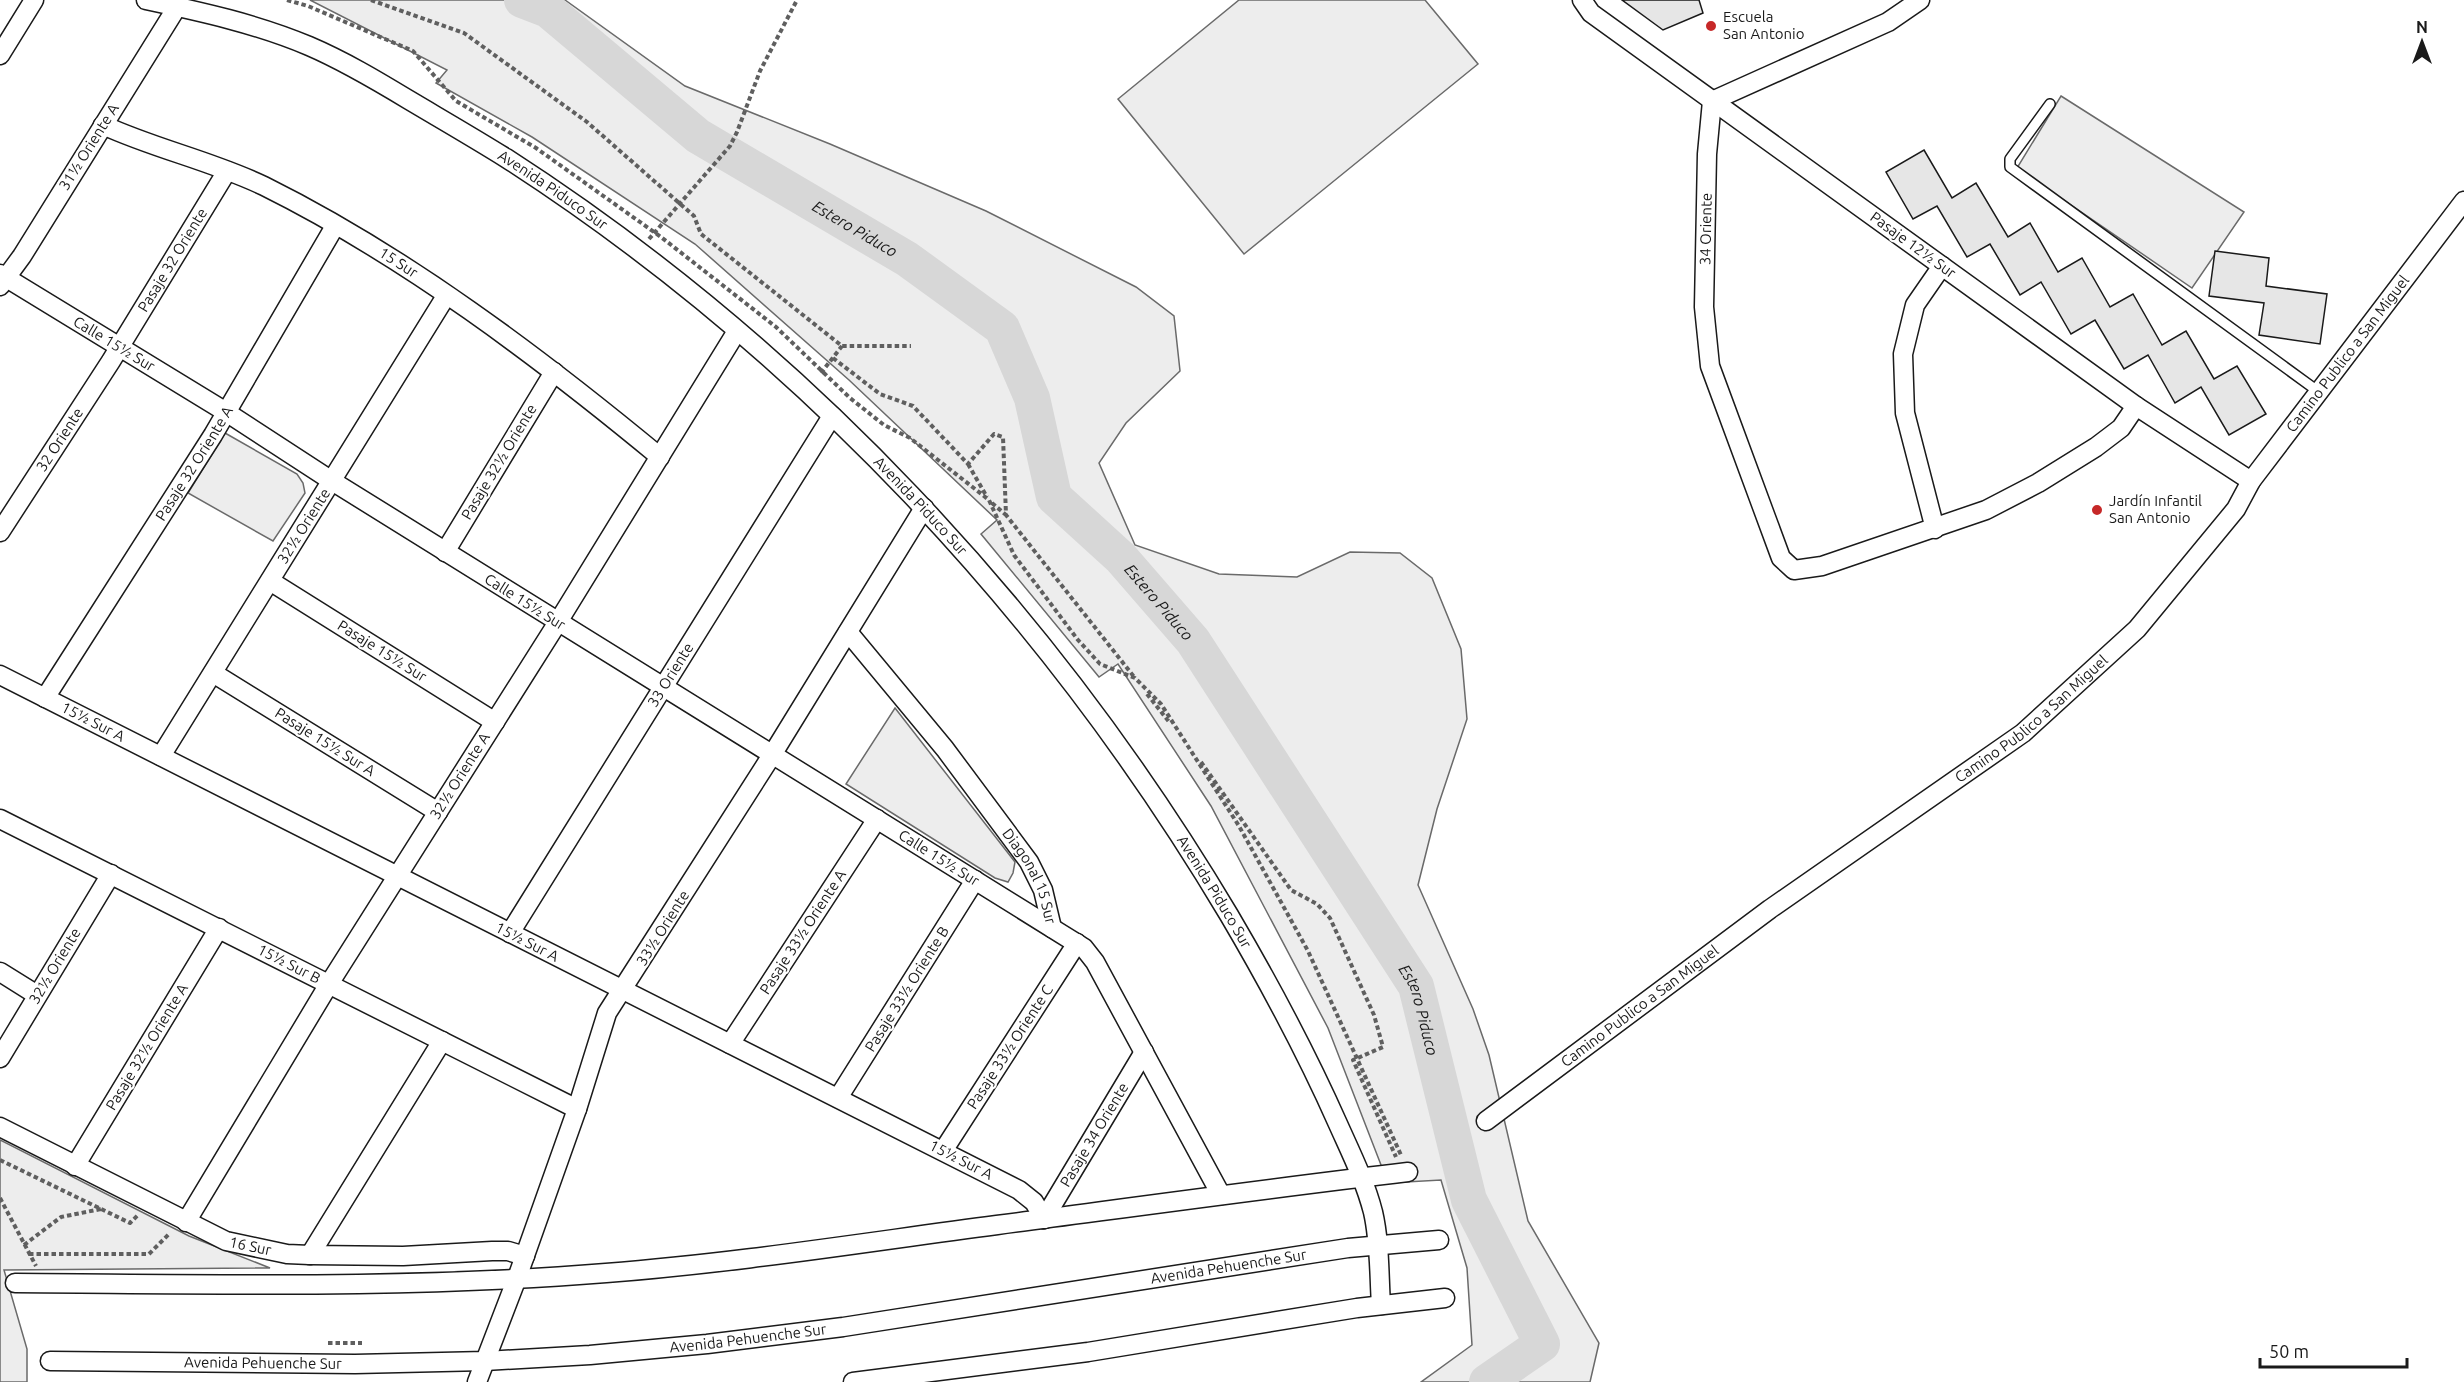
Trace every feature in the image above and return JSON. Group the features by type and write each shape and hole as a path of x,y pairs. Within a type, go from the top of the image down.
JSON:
{"street":[{"path":"0,55 34,0"},
{"name":"Avenida Piduco Sur","path":"146,0 264,29 344,62 484,144 573,203 640,252 806,392 924,508 1017,615 1101,722 1175,829 1270,986 1298,1038 1362,1177 1373,1213 1381,1305"},
{"name":"Pasaje 12½ Sur","path":"1582,0 1591,13 1712,101 2136,406 2251,482"},
{"path":"1712,101 1888,22 1920,0"},
{"name":"31½ Oriente A","path":"2,279 177,7"},
{"name":"34 Oriente","path":"1712,101 1707,154 1704,307 1710,366 1781,558 1794,570 1822,566 1935,529"},
{"name":"15 Sur","path":"103,125 129,137 227,171 297,203 446,296 554,372 660,457"},
{"name":"Pasaje 32 Oriente","path":"118,347 227,171"},
{"name":"Camino Publico a San Miguel","path":"1486,1121 1770,909 2023,733 2137,629 2236,509 2251,482 2464,201"},
{"name":"Pasaje 32 Oriente A","path":"45,698 226,412 335,226"},
{"path":"1942,266 1915,305 1903,354 1905,413 1935,529 1986,510 2038,483 2096,447 2121,428 2136,406"},
{"name":"Calle 15½ Sur","path":"2,279 226,412 445,552 1052,928"},
{"name":"32½ Oriente","path":"161,756 446,296"},
{"name":"32½ Oriente A","path":"186,1222 329,984 558,622 736,332"},
{"name":"32 Oriente","path":"0,531 118,347"},
{"name":"Pasaje 32½ Oriente","path":"445,552 554,372"},
{"name":"33 Oriente","path":"510,933 832,416"},
{"name":"33½ Oriente","path":"477,1382 577,1109 607,1013 624,990 772,755 924,508"},
{"name":"Pasaje 15½ Sur","path":"270,581 495,722"},
{"name":"Diagonal 15 Sur","path":"848,632 945,749 1029,862 1043,890 1052,928 1077,943 1095,962 1221,1195"},
{"name":"Pasaje 15½ Sur A","path":"213,673 438,812"},
{"name":"15½ Sur A","path":"0,675 943,1151 1027,1195 1040,1209 1044,1219"},
{"name":"15½ Sur B","path":"0,819 577,1109"},
{"name":"Pasaje 33½ Oriente A","path":"730,1044 877,819"},
{"name":"32½ Oriente","path":"0,1058 111,874"},
{"name":"Pasaje 33½ Oriente B","path":"838,1098 975,880"},
{"name":"Pasaje 32½ Oriente A","path":"75,1166 219,928"},
{"name":"Pasaje 33½ Oriente C","path":"943,1151 1077,943"},
{"path":"0,972 37,995"},
{"path":"310,1255 442,1041"},
{"name":"Pasaje 34 Oriente","path":"1044,1219 1144,1052"},
{"name":"16 Sur","path":"0,1127 226,1241 287,1254 403,1256 508,1251 525,1256"},
{"path":"15,1283 233,1284 517,1278 606,1273 778,1256 1406,1172"},
{"name":"Avenida Pehuenche Sur","path":"50,1361 355,1364 485,1361 590,1355 832,1329 1348,1248 1439,1240"},
{"path":"852,1382 1088,1352 1381,1305 1445,1298"}],"lane":[{"path":"2050,104 2010,159 2010,167 2319,392"}],"path":[{"path":"371,0 464,33 587,122 694,216 701,234 842,346 911,346"},
{"path":"640,252 654,231 730,146 760,71 797,0"},
{"path":"806,392 842,346"},
{"path":"833,358 880,394 913,406 968,464 989,501 1006,515 1216,781 1291,890 1317,904 1330,918 1374,1015 1383,1047 1353,1059 1406,1172"},
{"path":"968,464 994,434 1003,437 1006,515"},
{"path":"0,1160 130,1223 139,1214 148,1218"},
{"path":"0,1198 36,1266"},
{"path":"24,1245 61,1217 101,1209"},
{"path":"29,1254 149,1254 173,1230 165,1226"},
{"path":"325,1343 372,1343"}],"shaded area":[{"path":"310,0 565,0 685,86 830,144 986,211 1136,287 1174,316 1180,371 1126,423 1099,463 1135,545 1219,574 1297,577 1350,552 1400,553 1432,578 1461,649 1467,719 1437,809 1418,885 1473,1009 1489,1055 1528,1221 1599,1343 1590,1382 1421,1382 1472,1345 1467,1268 1441,1180 1388,1183 1328,1028 1211,806 1118,664 1099,677 981,534 997,520 849,380 695,244 532,137 436,83 447,70"},
{"path":"1239,0 1425,0 1478,64 1244,254 1118,99"},
{"path":"2061,96 2244,212 2192,288 2017,168"},
{"path":"225,433 297,474 303,483 305,493 273,541 188,493"},
{"path":"895,708 1015,862 1008,882 995,878 846,784"},
{"path":"0,1140 189,1236 270,1268 4,1270 27,1349 27,1382 0,1382"}],"building":[{"path":"1622,0 1699,0 1703,13 1663,30"},
{"path":"1924,150 1952,198 1976,183 2008,237 2030,223 2058,272 2082,258 2110,307 2133,294 2162,345 2186,331 2214,379 2237,366 2266,414 2229,435 2201,387 2175,403 2148,355 2124,369 2095,320 2071,334 2041,282 2020,295 1990,244 1967,257 1937,206 1913,219 1886,172"},
{"path":"2215,251 2269,258 2266,286 2327,294 2320,344 2259,335 2264,303 2209,296"}],"waterway":[{"name":"Estero Piduco","path":"522,0 548,10 698,136 907,259 1002,328 1032,398 1054,497 1121,558 1193,641 1416,986 1469,1200 1542,1344 1487,1382"}],"place":[{"name":"Escuela San Antonio","path":"1711,26"},
{"name":"Jardín Infantil San Antonio","path":"2097,510"}]}
